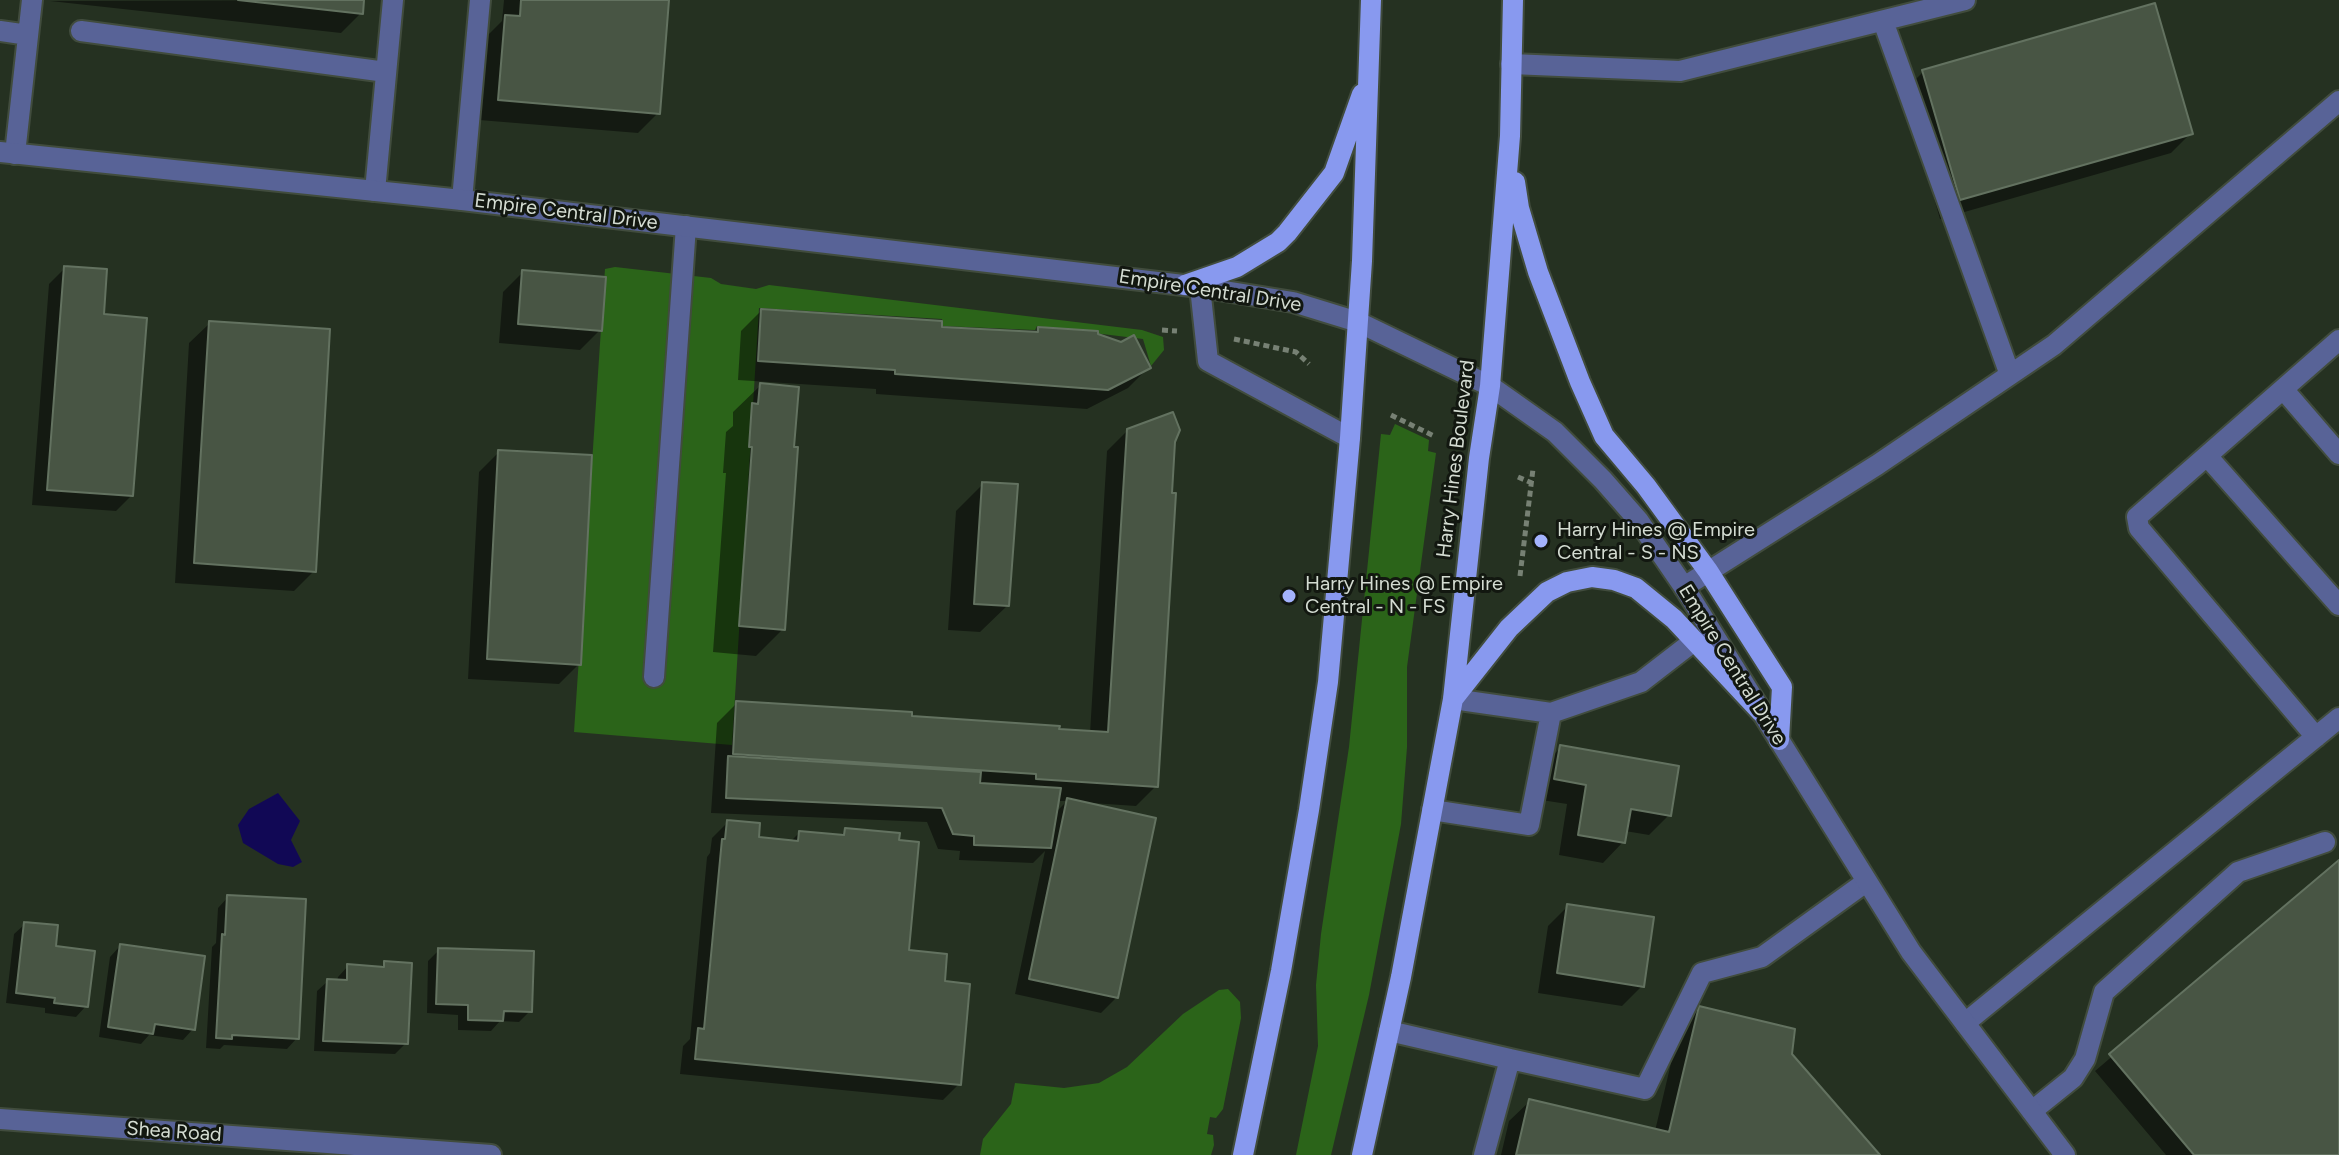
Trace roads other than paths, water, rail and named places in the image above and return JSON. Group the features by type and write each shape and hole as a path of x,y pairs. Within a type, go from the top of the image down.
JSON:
{"main road":[{"path":"1243,1155 1281,971 1328,682 1358,322 1371,0"},
{"name":"Harry Hines Boulevard","path":"1362,1155 1453,699 1479,458 1490,386 1510,136 1513,0"},
{"path":"1193,286 1237,267 1287,233 1334,173 1369,75"},
{"path":"1510,136 1519,208 1538,272 1604,436 1646,486 1708,571 1782,687 1779,740"},
{"path":"1453,699 1509,628 1547,592 1567,582 1592,577 1614,580 1636,588 1674,619 1761,712"}],"street":[{"path":"8,153 32,0"},
{"path":"375,191 393,0"},
{"path":"462,200 480,0"},
{"path":"1511,64 1680,71 1965,0"},
{"path":"1883,21 2010,375"},
{"path":"0,31 28,35"},
{"path":"81,31 386,72"},
{"path":"1684,587 1877,465 2054,345 2339,101"},
{"name":"Empire Central Drive","path":"8,153 462,200 1193,286 1293,302 1358,322 1490,386 1555,432 1638,520 1684,587 1911,952 2065,1155"},
{"path":"654,677 686,226"},
{"path":"1193,286 1208,361 1350,438"},
{"path":"2316,737 2139,528 2137,517 2339,340"},
{"path":"2283,389 2339,454"},
{"path":"2207,456 2339,605"},
{"path":"1453,699 1551,713 1641,682 1694,641"},
{"path":"1432,810 1529,825 1551,713"},
{"path":"1965,1023 2339,718"},
{"path":"2032,1111 2073,1078 2085,1059 2104,992 2238,872 2325,842"},
{"path":"1389,1031 1645,1089 1702,973 1762,957 1866,882"},
{"path":"1484,1155 1510,1059"},
{"name":"Shea Road","path":"0,1119 491,1155"}],"place":[{"name":"Harry Hines @ Empire Central - S - NS","path":"1541,541"},
{"name":"Harry Hines @ Empire Central - N - FS","path":"1289,596"}]}
